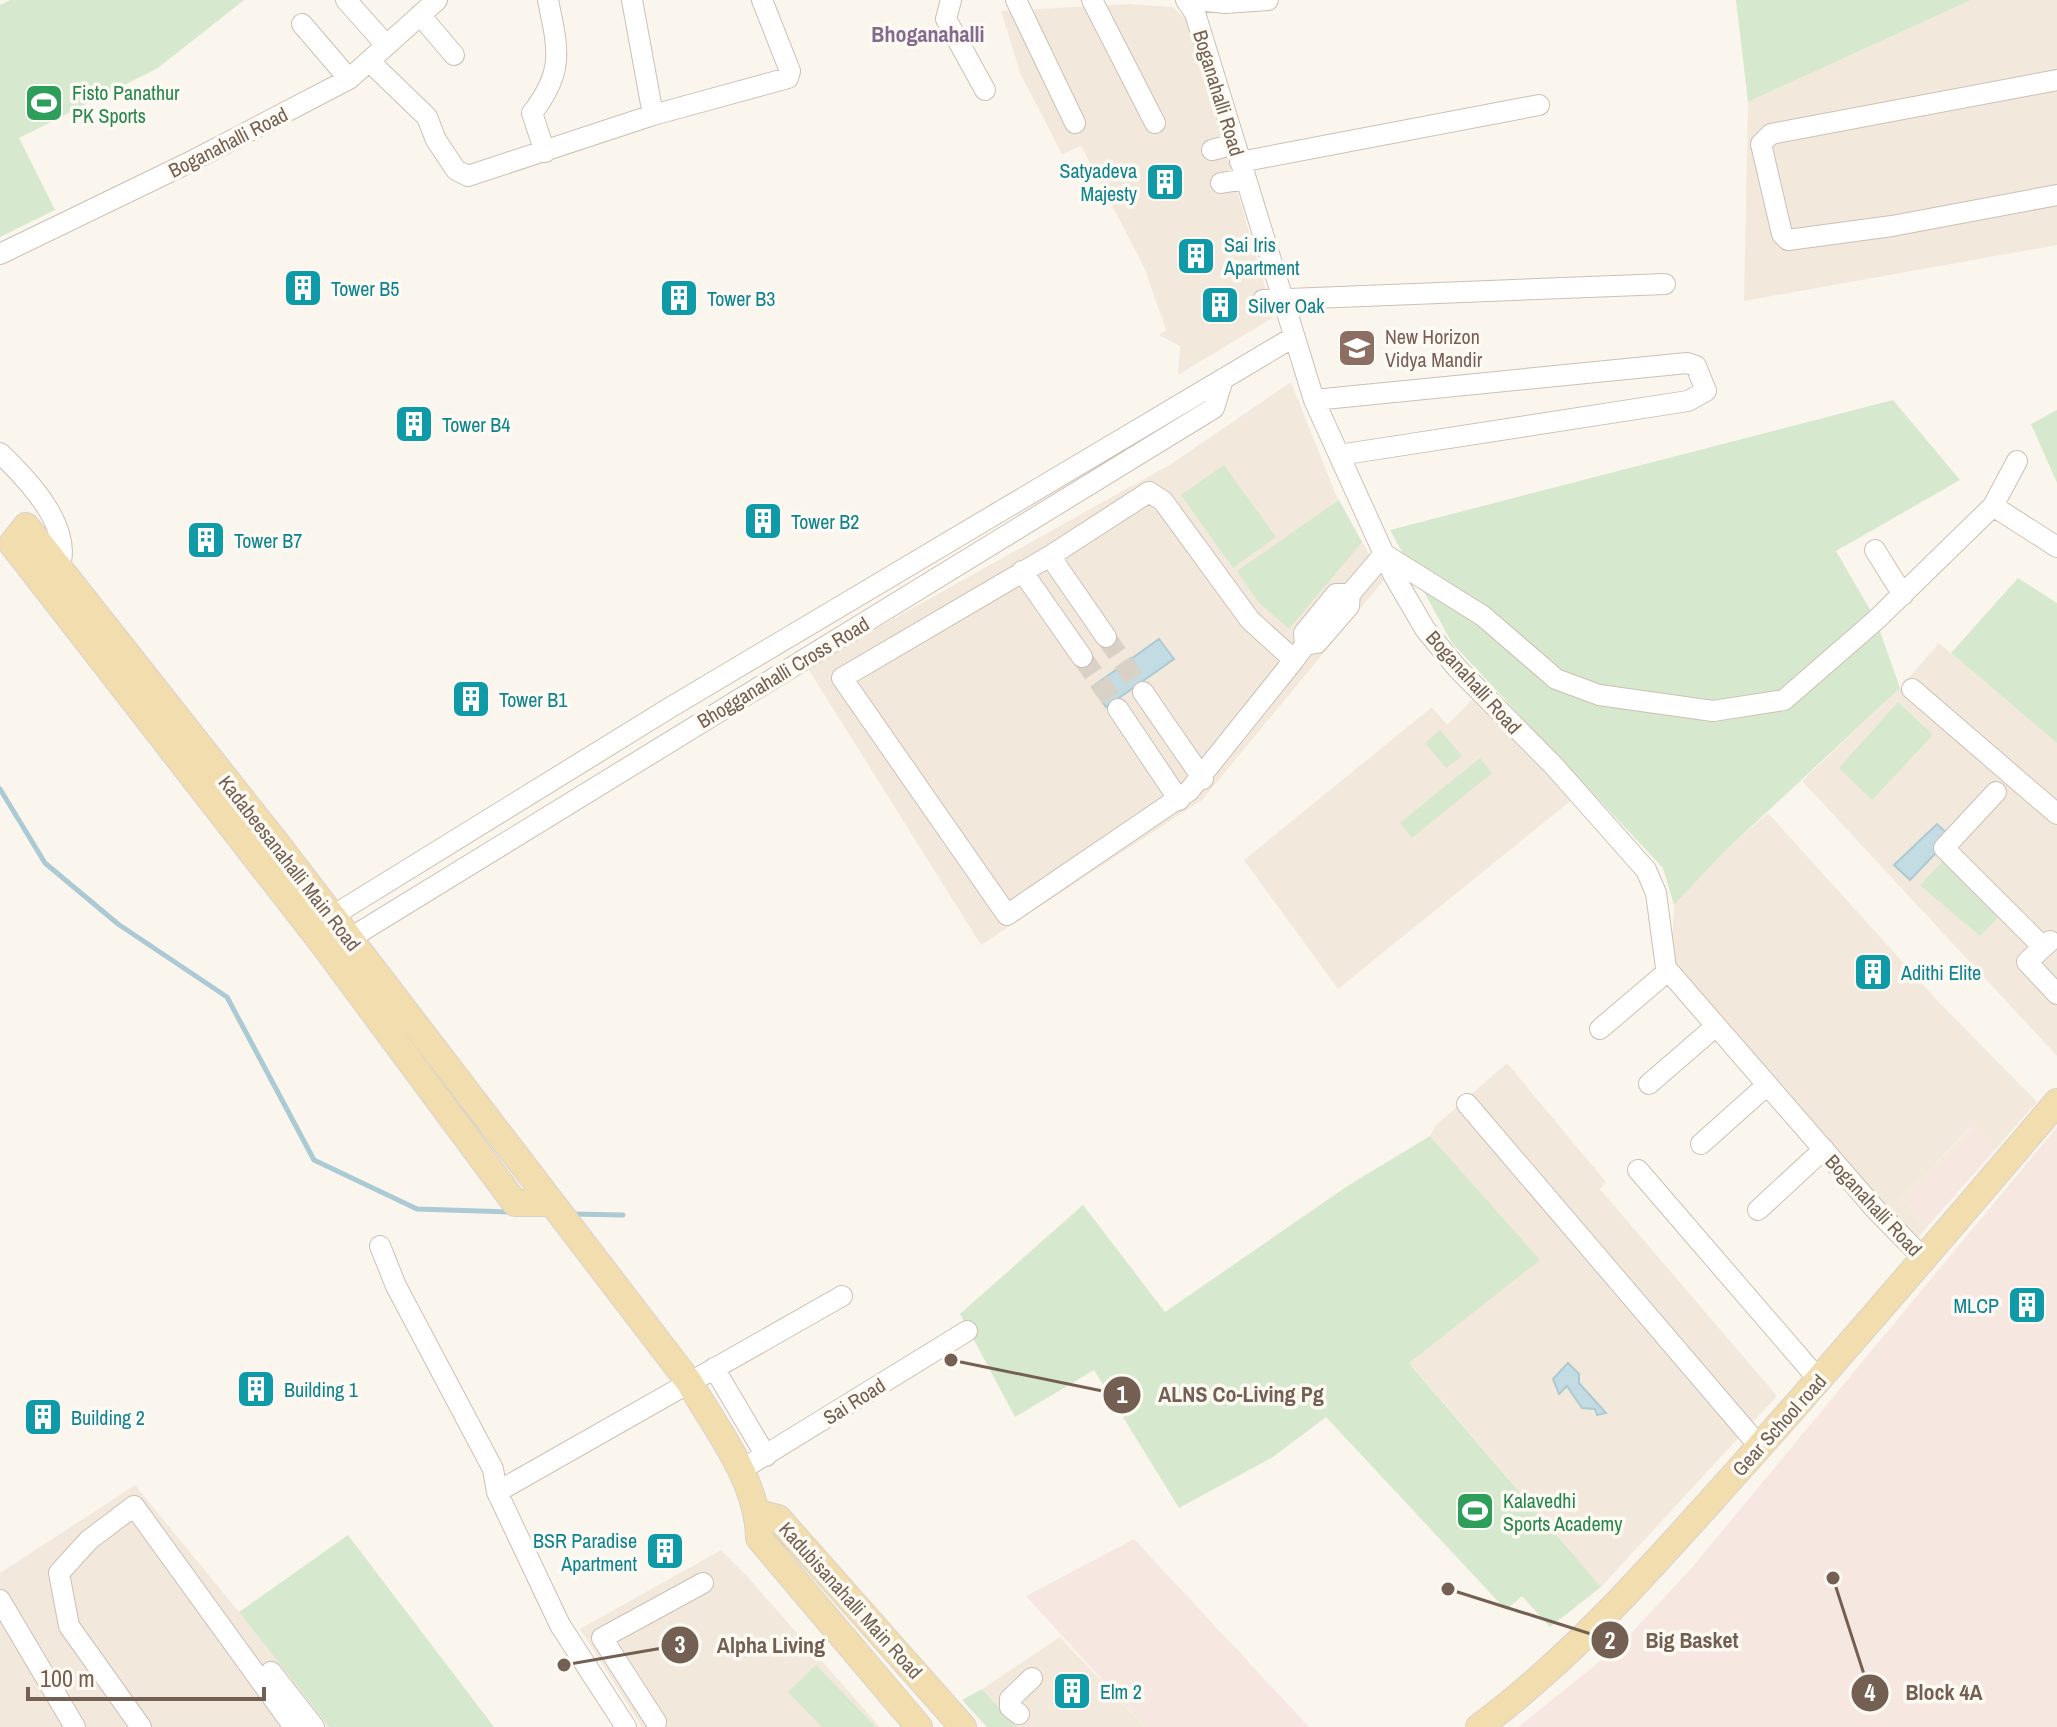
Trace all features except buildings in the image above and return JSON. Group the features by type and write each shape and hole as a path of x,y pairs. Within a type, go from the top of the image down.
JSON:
{"main road":[{"name":"Kadabeesanahalli Main Road","path":"551,1203 330,934 19,535 59,568 330,934 515,1203 551,1203"},
{"name":"Gear School road","path":"1479,1727 1568,1654 1614,1609 1925,1260 2057,1102"},
{"name":"Kadubisanahalli Main Road","path":"551,1203 689,1382 741,1470 759,1513 778,1518 963,1727"},
{"path":"759,1513 759,1538 919,1727"},
{"path":"899,1704 923,1680"}],"street":[{"path":"346,0 386,45"},
{"path":"545,152 532,113 548,92 559,55 548,0"},
{"path":"632,0 653,115"},
{"path":"369,61 427,117 436,140 462,174 476,176 653,115 788,78 790,71 762,0"},
{"path":"951,0 946,19 985,90"},
{"path":"1016,0 1075,123"},
{"path":"1092,0 1155,123"},
{"name":"Boganahalli Road","path":"1186,0 1195,13 1240,162 1252,237 1272,299 1292,338 1314,400 1384,554 1425,629 1595,810 1646,870 1656,893 1660,945 1668,971 1925,1260"},
{"path":"1197,0 1225,3 1268,0"},
{"path":"425,6 454,55"},
{"name":"Boganahalli Road","path":"0,254 190,162 349,79 425,6"},
{"path":"302,24 349,79"},
{"path":"2057,80 1771,134 1761,144 1782,234 1788,240 1892,226 2057,195"},
{"path":"1212,150 1240,162 1539,105"},
{"path":"1221,183 1240,162"},
{"path":"1272,299 1665,284"},
{"name":"Bhogganahalli Cross Road","path":"330,934 671,707 1292,338"},
{"path":"1314,400 1687,363 1696,366 1706,383 1706,391 1688,401 1339,455"},
{"name":"Bhogganahalli Cross Road","path":"330,934 685,732 1214,408 1223,379"},
{"path":"0,453 22,474 55,525 63,547 59,568"},
{"path":"1300,653 1250,620 1156,494 1149,492 1050,556 842,678 1007,915 1179,800 1203,779 1300,653 1304,633 1336,594 1350,594 1384,554 1483,616 1556,679 1599,695 1713,711 1784,700 1903,595 1993,506 2017,461"},
{"path":"1993,506 2057,547"},
{"path":"1875,550 1903,595"},
{"path":"1050,556 1106,637"},
{"path":"1022,571 1082,657"},
{"path":"1912,689 2057,814"},
{"path":"1143,692 1203,779"},
{"path":"671,707 685,732"},
{"path":"1118,709 1179,800"},
{"path":"1996,792 1944,848 2046,944 2027,962 2057,994"},
{"path":"1600,1029 1668,971"},
{"path":"1649,1084 1716,1026"},
{"path":"1701,1144 1767,1085"},
{"path":"1467,1104 1760,1447"},
{"path":"1758,1210 1824,1149"},
{"path":"1638,1170 1819,1380"},
{"path":"380,1246 396,1286 493,1469 497,1492 560,1625 626,1727"},
{"path":"497,1492 842,1296"},
{"name":"Sai Road","path":"741,1470 967,1331"},
{"path":"714,1368 766,1456"},
{"path":"141,1727 69,1626 59,1573 89,1540 134,1506 294,1727"},
{"path":"656,1722 602,1638 703,1583"},
{"path":"0,1600 75,1727"},
{"path":"271,1672 314,1727"},
{"path":"1019,1714 1010,1707 1010,1699 1032,1678"}],"shaded area":[{"path":"1971,0 2057,0 2057,245 1744,301 1748,102"},
{"path":"1129,4 1173,7 1187,20 1274,317 1178,375 1180,346 1159,335 1166,330 1144,267 1081,146 1062,154 1021,75 1001,11"},
{"path":"1291,382 1338,500 1384,580 1202,800 981,945 807,667 1171,464"},
{"path":"1939,643 2057,743 2057,1056 1802,781 1900,688"},
{"path":"1475,697 1573,799 1338,989 1244,860 1432,707 1447,725"},
{"path":"1768,813 1937,1000 2037,1102 1994,1151 1971,1127 1901,1199 1927,1227 1916,1240 1882,1207 1671,957 1674,905 1724,852"},
{"path":"1507,1063 1606,1182 1600,1189 1777,1396 1601,1587 1409,1362 1539,1260 1430,1136 1435,1126"},
{"path":"1972,1127 1994,1151 1927,1227 1901,1199"},
{"path":"2057,1127 2057,1727 1518,1727 1619,1646 1689,1571"},
{"path":"135,1485 329,1727 0,1727 0,1573"},
{"path":"1134,1539 1309,1727 1145,1727 1026,1596"},
{"path":"721,1550 880,1727 642,1727 580,1629"},
{"path":"1060,1637 1145,1727 1017,1727 982,1689"}],"green space":[{"name":"Fisto Panathur PK Sports","path":"10,0 244,0 158,68 19,138 55,210 0,237 0,5"},
{"path":"1736,0 1971,0 1748,102"},
{"path":"1893,400 1960,480 1836,551 1876,620 1900,688 1724,852 1674,905 1663,868 1452,643 1390,530"},
{"path":"2057,410 2057,483 2031,424"},
{"path":"1224,465 1276,537 1233,568 1181,495"},
{"path":"1339,500 1362,542 1289,629 1259,603 1237,571"},
{"path":"2018,578 2057,603 2057,743 1951,653"},
{"path":"1898,702 1933,735 1872,800 1839,768"},
{"path":"1440,730 1462,756 1446,768 1425,743"},
{"path":"1480,758 1492,773 1412,838 1400,823"},
{"path":"1949,855 2002,913 1980,936 1920,885"},
{"path":"1430,1136 1540,1260 1409,1363 1601,1587 1550,1627 1522,1596 1506,1610 1326,1417 1273,1457 1179,1508 1094,1370 1015,1417 960,1314 1083,1205 1165,1312 1349,1185"},
{"path":"348,1535 494,1727 329,1727 239,1612"},
{"path":"816,1665 874,1727 822,1727 788,1692"},
{"path":"982,1689 1017,1727 987,1727 962,1700"}],"water":[{"path":"1159,639 1174,659 1106,707 1092,687"},
{"path":"1937,824 1951,837 1910,880 1894,865"},
{"path":"1568,1363 1579,1374 1579,1383 1606,1413 1597,1415 1595,1409 1582,1408 1567,1386 1559,1394 1553,1379"}],"waterway":[{"path":"0,789 45,863 118,924 227,997 314,1160 417,1209 512,1212"},
{"path":"572,1214 623,1215"}],"tunnel":[{"path":"1106,637 1143,692"},
{"path":"1082,657 1118,709"}],"place":[{"name":"Fisto Panathur PK Sports","path":"44,103"},
{"name":"Satyadeva Majesty","path":"1165,182"},
{"name":"Sai Iris Apartment","path":"1196,256"},
{"name":"Tower B5","path":"303,288"},
{"name":"Tower B3","path":"679,298"},
{"name":"Silver Oak","path":"1220,305"},
{"name":"New Horizon Vidya Mandir","path":"1357,348"},
{"name":"Tower B4","path":"414,424"},
{"name":"Tower B2","path":"763,521"},
{"name":"Tower B7","path":"206,540"},
{"name":"Tower B1","path":"471,699"},
{"name":"Adithi Elite","path":"1873,972"},
{"name":"MLCP","path":"2027,1305"},
{"name":"ALNS Co-Living Pg","path":"951,1360"},
{"name":"Building 1","path":"256,1389"},
{"name":"Building 2","path":"43,1417"},
{"name":"Kalavedhi Sports Academy","path":"1475,1511"},
{"name":"BSR Paradise Apartment","path":"665,1551"},
{"name":"Block 4A","path":"1833,1578"},
{"name":"Big Basket","path":"1448,1589"},
{"name":"Alpha Living","path":"564,1665"},
{"name":"Elm 2","path":"1072,1691"}],"district":[{"name":"Bhoganahalli","path":"928,34"}]}
